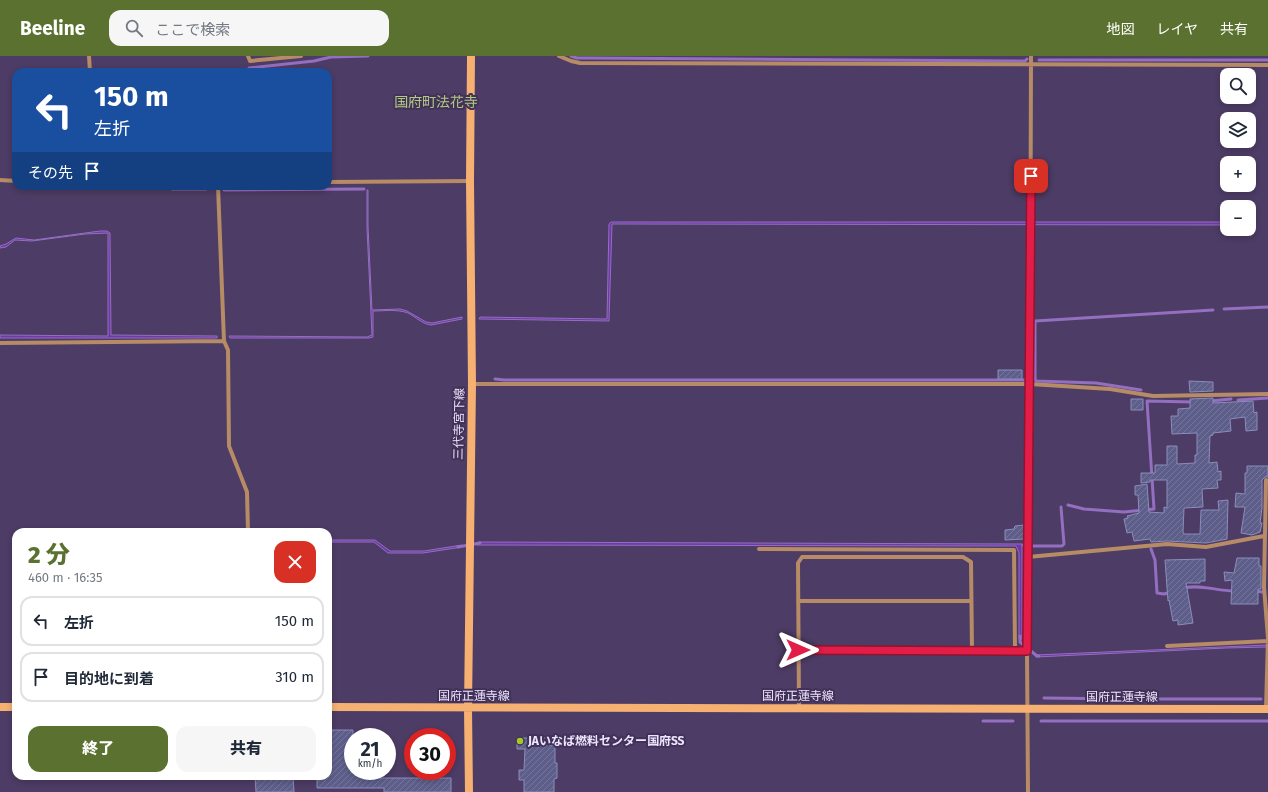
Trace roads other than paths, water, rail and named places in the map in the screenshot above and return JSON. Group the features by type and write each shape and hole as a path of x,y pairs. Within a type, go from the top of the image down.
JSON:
{"main road":[{"name":"三代寺宮下線","path":"469,792 468,708 472,384 470,181 471,56"},
{"path":"0,707 12,707"},
{"name":"国府正蓮寺線","path":"332,707 1267,709"}],"street":[{"path":"89,56 90,68"},
{"path":"248,56 250,61 301,56"},
{"path":"559,56 580,63 675,62 1268,65"},
{"path":"1028,792 1027,651 1030,384 1031,56"},
{"path":"0,180 12,181"},
{"path":"332,182 470,181"},
{"path":"218,190 224,341 228,350 229,446 247,492 248,528"},
{"path":"0,343 224,341"},
{"path":"472,384 1030,384 1110,389 1153,396 1268,394"},
{"path":"1267,709 1268,641 1264,587 1264,536 1266,480 1268,481"},
{"path":"1028,557 1168,544 1206,547 1264,536"},
{"path":"759,549 1014,550 1015,651"},
{"path":"798,708 798,563 802,557 963,557 971,562 972,650"},
{"path":"798,601 971,601"},
{"path":"1167,646 1268,641"},
{"path":"798,650 1027,651"}],"waterway":[{"path":"249,68 314,61 331,57 368,56"},
{"path":"571,56 577,58 1025,61 1027,59"},
{"path":"1039,60 1268,60"},
{"path":"332,189 364,189"},
{"path":"1224,309 1268,307"},
{"path":"1141,390 1096,383 1036,381 1035,321 1213,310"},
{"path":"495,379 1025,380"},
{"path":"1238,400 1268,398"},
{"path":"1211,401 1231,399"},
{"path":"1068,505 1084,509 1124,512 1154,509 1147,401 1193,402"},
{"path":"1032,546 1062,546 1064,544 1061,507"},
{"path":"458,547 480,543"},
{"path":"1151,549 1155,560 1157,593 1164,594 1171,592"},
{"path":"1184,588 1203,587 1234,591"},
{"path":"1256,591 1262,592"},
{"path":"1020,636 1020,642 1039,656"},
{"path":"1044,698 1261,699"},
{"path":"983,721 1013,721"},
{"path":"1041,721 1268,721"}],"place":[{"name":"JAいなば燃料センター国府SS","path":"520,741"}],"district":[{"name":"国府町法花寺","path":"436,102"}]}
